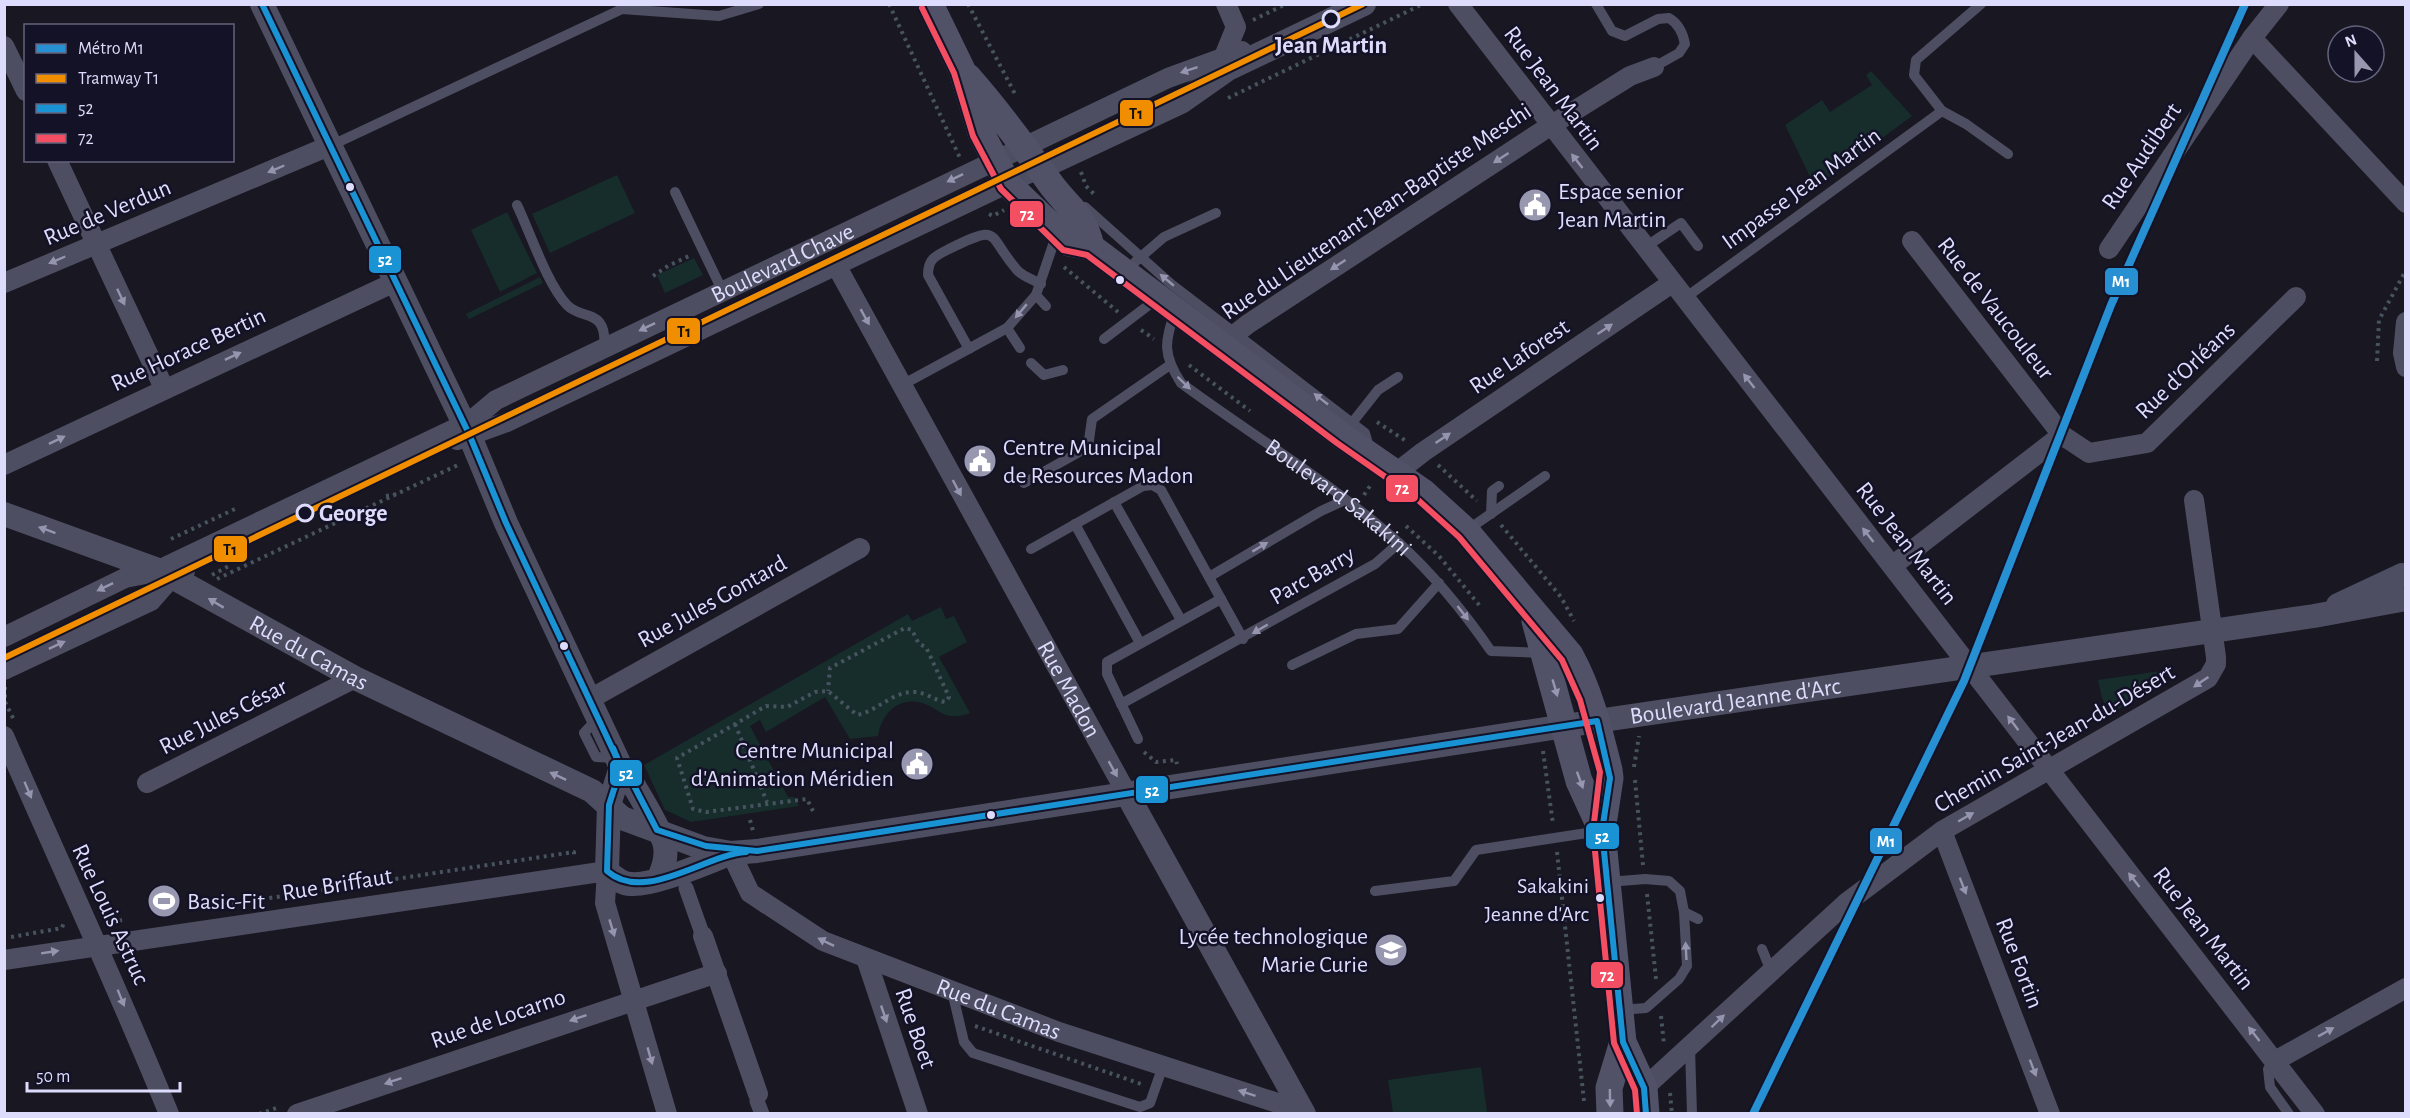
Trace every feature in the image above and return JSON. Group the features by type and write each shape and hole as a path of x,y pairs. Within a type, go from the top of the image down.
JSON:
{"main road":[{"path":"930,4 962,70 981,133 1008,184 1069,243 1091,247 1132,265 1167,305 1228,339 1347,430 1371,456 1423,492 1466,531 1569,655 1581,675 1597,720 1610,778 1602,831 1623,1042 1645,1101"},
{"path":"962,70 1006,119 1043,172 1086,226 1091,247"},
{"path":"1532,612 1579,780 1602,831"},
{"path":"1610,1113 1609,1088 1623,1042"}],"street":[{"path":"262,4 467,430 506,523 619,763 630,778 665,844 665,863 659,878"},
{"path":"1223,59 1236,27 1226,4"},
{"name":"Boulevard Chave","path":"467,430 496,400 995,159 1168,78 1223,59 1339,4"},
{"name":"Boulevard Chave","path":"4,637 125,578 167,574 467,430 507,422 1008,184 1043,172 1181,102 1228,69 1364,4"},
{"name":"Rue Jean Martin","path":"1458,4 1644,248 1971,666 2315,1113"},
{"name":"Rue Audibert","path":"2109,249 2252,38 2279,4"},
{"path":"2252,38 2406,203"},
{"path":"4,46 24,87"},
{"name":"Rue du Lieutenant Jean-Baptiste Meschi","path":"1228,339 1550,126 1630,76 1654,67"},
{"name":"Rue de Verdun","path":"4,283 329,146"},
{"path":"58,162 164,388"},
{"name":"Rue de Vaucouleur","path":"1912,240 2062,435"},
{"name":"Rue Madon","path":"836,265 1303,1112"},
{"name":"Rue Horace Bertin","path":"4,465 164,388 395,282"},
{"name":"Rue Laforest","path":"1396,473 1422,452 1678,291"},
{"name":"Rue d'Orléans","path":"2062,435 2089,453 2147,443 2296,297"},
{"path":"2406,322 2403,353 2406,367"},
{"path":"1892,566 2062,435"},
{"name":"Chemin Saint-Jean-du-Désert","path":"1645,1101 1690,1048 1771,970 1846,903 1942,831 2208,678 2216,664 2194,500"},
{"name":"Rue du Camas","path":"4,514 167,574 354,678 592,791 622,818 657,830"},
{"name":"Rue Jules Gontard","path":"594,708 860,548"},
{"name":"Boulevard Chave","path":"4,670 151,600 167,574"},
{"name":"Boulevard Jeanne d'Arc","path":"2314,616 2404,578"},
{"name":"Boulevard Jeanne d'Arc","path":"607,871 616,879 630,885 659,878 731,853 767,850 1597,720 2314,616 2406,599"},
{"name":"Rue Jules César","path":"147,783 354,678"},
{"name":"Rue Louis Astruc","path":"4,736 96,945 113,977 169,1113"},
{"path":"619,763 609,805 605,903 667,1113"},
{"name":"Boulevard Jeanne d'Arc","path":"657,830 703,848 731,853"},
{"name":"Rue Fortin","path":"1942,831 2050,1113"},
{"name":"Rue du Camas","path":"731,853 750,893 823,941 1059,1032 1303,1112"},
{"name":"Rue Briffaut","path":"4,960 607,871"},
{"path":"686,888 760,1104"},
{"name":"Rue Boet","path":"866,958 918,1113"},
{"name":"Rue de Locarno","path":"305,1112 717,973"},
{"path":"2275,1060 2406,988"}],"lane":[{"path":"329,146 622,7 719,16 759,4"},
{"path":"1596,4 1612,31 1626,36 1658,19 1670,18 1676,22 1683,34 1685,44 1679,53 1654,67"},
{"path":"1981,4 1916,60 1914,75 1942,111 2008,154"},
{"name":"Impasse Jean Martin","path":"1678,291 1942,111"},
{"path":"1043,172 1059,181 1132,265 1228,339"},
{"path":"675,192 722,290"},
{"path":"517,205 556,290 568,307 591,315 600,324 604,349"},
{"path":"1132,265 1164,237 1216,213"},
{"path":"1644,248 1681,223 1698,246"},
{"path":"902,385 1006,328 1036,295 1057,232"},
{"path":"969,349 928,275 928,264 934,256 978,235 990,235 998,241 1018,272 1041,284"},
{"path":"1036,295 1046,306"},
{"path":"1024,483 1088,447 1092,419 1170,365 1167,305 1104,339"},
{"path":"1006,328 1020,348"},
{"path":"1031,363 1044,375 1063,370"},
{"name":"Boulevard Sakakini","path":"1170,365 1181,383 1345,500 1399,543 1439,583 1491,651 1544,653"},
{"path":"1347,430 1378,390 1398,377"},
{"path":"1466,531 1545,476"},
{"path":"1031,549 1143,486 1152,485 1161,490 1243,639"},
{"path":"1491,514 1492,490 1499,486"},
{"name":"Parc Barry","path":"1209,577 1321,511 1345,500"},
{"path":"1114,502 1181,620"},
{"path":"1075,524 1140,643"},
{"name":"Parc Barry","path":"1121,704 1243,639 1375,564 1399,543"},
{"path":"1292,665 1356,634 1398,629 1439,583"},
{"path":"1138,739 1107,674 1107,662 1221,599"},
{"path":"1375,891 1454,881 1476,850 1602,831"},
{"path":"1607,882 1645,879 1669,881 1680,891 1684,912 1687,966 1679,978 1646,1008 1620,1010"},
{"path":"1684,912 1698,919"},
{"path":"1762,950 1771,970"},
{"path":"952,991 964,1042 973,1053 1140,1107 1150,1103 1163,1066"},
{"path":"1690,1048 1692,1113"},
{"path":"2275,1060 2268,1070 2270,1087 2289,1113"}],"path":[{"path":"889,4 959,150 961,162"},
{"path":"968,4 1017,98"},
{"path":"1247,23 1286,4"},
{"path":"1221,101 1423,5"},
{"path":"1080,170 1089,165"},
{"path":"653,276 703,249"},
{"path":"2377,361 2379,321 2406,270"},
{"path":"229,566 210,579 403,493 465,461"},
{"path":"386,496 403,493"},
{"path":"813,811 807,799 767,802 706,812 693,809 677,758 766,706 787,707 815,692 828,691 857,715 868,713 898,694 915,692 946,702 949,697 926,648 919,644 912,630 905,628 830,668 828,691"},
{"path":"735,724 767,802"},
{"path":"1639,735 1634,766 1665,1053"},
{"path":"1138,739 1145,754 1156,762 1176,760 1179,773"},
{"path":"1543,748 1584,1102"},
{"path":"203,908 574,852 574,858"},
{"path":"4,938 62,928 67,914"},
{"path":"957,1013 967,1024 1145,1086"}],"green space":[{"path":"1871,71 1912,116 1847,164 1846,159 1842,162 1843,167 1815,187 1785,125 1822,100 1830,112 1872,85 1866,75"},
{"path":"617,175 635,213 550,253 532,214"},
{"path":"507,212 537,273 500,292 471,230"},
{"path":"694,258 703,275 665,293 657,275"},
{"path":"540,277 543,283 469,319 466,314"},
{"path":"941,607 946,619 954,616 967,642 939,657 970,713 951,716 925,704 908,702 900,704 888,713 878,736 850,739 825,697 766,732 760,720 750,726 788,797 794,797 799,806 691,822 665,810 644,765 908,614 912,621"},
{"path":"2161,671 2165,683 2110,714 2102,698 2098,680"},
{"path":"1481,1067 1487,1112 1393,1113 1388,1080"}],"metro line":[{"name":"M1","path":"1753,1114 1964,681 2111,305 2245,4"}],"tram line":[{"name":"T1","path":"4,658 1363,4"}],"transit line":[{"name":"52","path":"262,4 469,434 506,523 621,767 630,778 657,830 706,846 757,851 1597,721 1610,778 1602,831 1623,1042 1644,1088 1646,1114"},
{"name":"72","path":"922,8 954,73 973,136 1001,189 1063,250 1087,255 1337,443 1417,499 1459,537 1562,660 1580,700 1600,772 1593,831 1614,1043 1635,1090 1637,1114"},
{"name":"52","path":"613,748 621,767 609,805 607,871 622,880 639,882 657,880 730,855 746,852"}],"place":[{"name":"Jean Martin","path":"1331,19"},
{"name":"Espace senior Jean Martin","path":"1535,205"},
{"name":"Centre Municipal de Resources Madon","path":"980,461"},
{"name":"George","path":"305,513"},
{"name":"Centre Municipal d'Animation Méridien","path":"917,764"},
{"name":"Sakakini Jeanne d'Arc","path":"1600,898"},
{"name":"Basic-Fit","path":"164,901"},
{"name":"Lycée technologique Marie Curie","path":"1391,950"}]}
